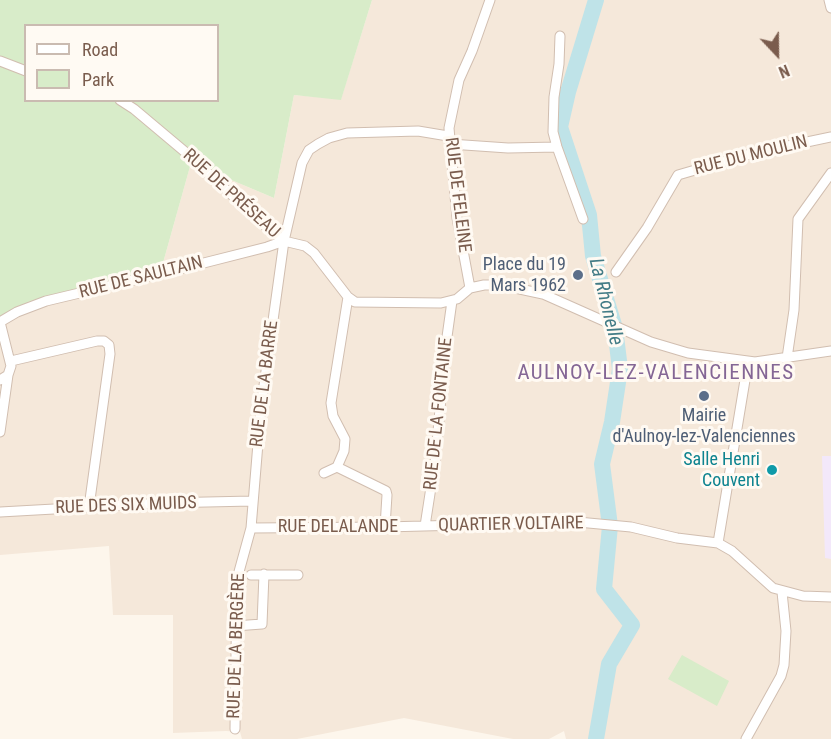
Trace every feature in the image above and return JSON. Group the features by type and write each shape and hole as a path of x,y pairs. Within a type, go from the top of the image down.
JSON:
{"street":[{"name":"RUE DE FELEINE","path":"470,288 457,218 449,140 450,118 459,80 490,0"},
{"path":"829,0 831,8"},
{"path":"560,36 560,58 554,97 554,132 556,147 583,219"},
{"path":"0,61 24,70"},
{"name":"RUE DE PRÉSEAU","path":"123,102 184,151 265,227 284,241 305,246 314,253 348,297"},
{"path":"284,241 300,167 306,154 318,144 334,136 353,132 418,131 449,140 508,148 556,147"},
{"name":"RUE DU MOULIN","path":"616,273 647,228 678,176 744,155 831,137"},
{"path":"787,358 794,310 798,219 831,173"},
{"name":"RUE DE SAULTAIN","path":"0,322 17,312 46,301 237,255 284,241"},
{"name":"RUE DE LA BARRE","path":"251,528 262,400 284,241"},
{"path":"324,473 337,467 345,447 344,435 333,416 331,403 348,297 358,303 436,304 452,301 470,288 494,285 535,291 651,342 680,351 748,362 831,351"},
{"name":"RUE DE LA FONTAINE","path":"425,526 436,455 452,301"},
{"path":"0,322 11,362 4,378 0,432"},
{"path":"11,362 98,341 107,342 110,354 89,507"},
{"path":"748,362 718,543 732,551 769,586 782,592 809,597 831,597"},
{"path":"337,467 386,491 385,527"},
{"name":"RUE DES SIX MUIDS","path":"0,512 169,502 252,501"},
{"name":"QUARTIER VOLTAIRE","path":"425,526 571,522 638,528 677,538 718,543"},
{"name":"RUE DELALANDE","path":"251,528 425,526"},
{"name":"RUE DE LA BERGÈRE","path":"235,729 235,626 238,573 251,528"},
{"path":"251,574 298,575"},
{"path":"235,626 262,624 264,574"},
{"path":"750,738 783,670 786,631 782,592"}],"shaded area":[{"path":"372,0 831,0 831,739 566,739 564,731 549,739 513,739 404,718 297,739 242,739 240,732 226,731 173,733 173,615 113,615 109,546 0,555 0,324 28,302 161,270 191,163 274,198 294,95 341,99"},
{"path":"822,456 831,456 831,559 825,558"}],"green space":[{"path":"0,0 372,0 341,100 294,95 274,198 191,163 161,270 28,302 0,324"},
{"path":"682,655 729,681 717,706 668,679"}],"waterway":[{"name":"La Rhonelle","path":"596,0 568,92 560,127 589,215 593,256 615,328 620,369 612,422 602,464 610,526 604,589 632,625 609,664 596,739"}],"place":[{"name":"Place du 19 Mars 1962","path":"578,275"},
{"name":"Mairie d'Aulnoy-lez-Valenciennes","path":"704,396"},
{"name":"Salle Henri Couvent","path":"772,470"}],"district":[{"name":"AULNOY-LEZ-VALENCIENNES","path":"656,374"}]}
